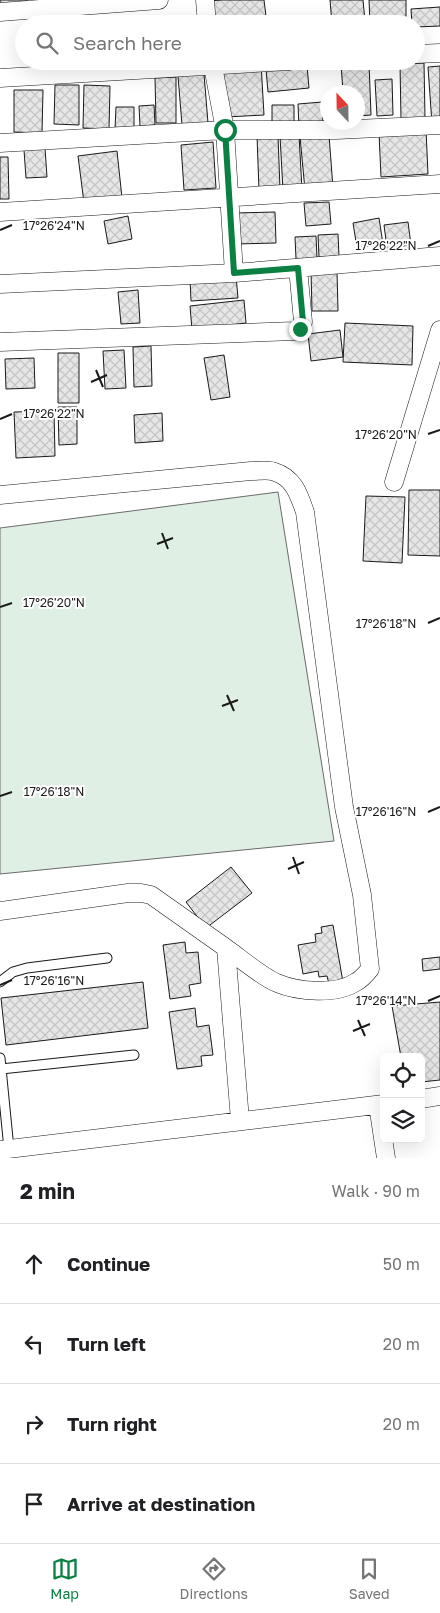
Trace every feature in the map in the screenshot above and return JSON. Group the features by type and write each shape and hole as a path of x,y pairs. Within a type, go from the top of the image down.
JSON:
{"street":[{"path":"0,12 159,0"},
{"path":"204,0 206,15"},
{"path":"425,54 440,53"},
{"path":"0,78 113,70"},
{"path":"213,70 225,130 234,273"},
{"path":"0,143 225,130 336,130 440,125"},
{"path":"0,212 440,184"},
{"path":"0,284 234,273 440,256"},
{"path":"0,342 294,331 300,329 303,322 298,268"},
{"path":"394,482 440,330"},
{"path":"0,495 251,471 275,471 290,480 298,492 305,512 344,807 362,895 370,969 355,983 321,991 302,990 275,983 151,896 141,893 128,893 0,911"},
{"path":"226,948 240,1120"},
{"path":"425,1098 440,1096"},
{"path":"16,1151 240,1120 380,1104"},
{"path":"385,1143 386,1158"}],"lane":[{"path":"0,982 12,972 27,968 107,958"},
{"path":"1,1069 134,1055"},
{"path":"0,1058 16,1151"}],"green space":[{"path":"278,492 334,841 0,874 0,528"}],"building":[{"path":"0,0 27,0 28,4 0,8"},
{"path":"264,0 266,15 210,15 209,1"},
{"path":"330,0 363,0 364,15 331,15"},
{"path":"369,0 406,0 406,15 370,15"},
{"path":"440,7 440,26 425,27 425,15 411,15 411,9"},
{"path":"440,66 440,123 432,124 428,67"},
{"path":"223,70 261,70 264,115 226,117"},
{"path":"266,70 307,70 309,88 268,92"},
{"path":"341,70 369,70 371,115 365,115 365,85 342,85"},
{"path":"400,70 424,70 425,118 401,119"},
{"path":"204,74 208,123 182,125 178,76"},
{"path":"176,77 176,123 156,123 155,78"},
{"path":"392,79 393,115 377,116 375,80"},
{"path":"55,85 79,85 79,125 54,124"},
{"path":"84,85 110,86 109,129 83,128"},
{"path":"14,90 43,90 42,133 14,132"},
{"path":"320,102 320,127 299,128 298,104"},
{"path":"154,105 155,125 140,126 139,106"},
{"path":"272,105 294,105 294,127 272,127"},
{"path":"116,107 134,107 134,129 115,129"},
{"path":"426,130 428,174 381,177 379,133"},
{"path":"299,135 302,190 283,191 280,136"},
{"path":"329,135 333,188 305,190 300,137"},
{"path":"257,136 278,136 280,189 259,190"},
{"path":"213,142 216,188 184,190 181,145"},
{"path":"45,148 47,177 26,178 24,150"},
{"path":"117,151 122,198 84,203 78,156"},
{"path":"0,157 8,157 9,199 0,199"},
{"path":"329,202 331,224 306,226 304,203"},
{"path":"275,212 276,243 236,244 235,213"},
{"path":"128,216 132,239 108,244 104,221"},
{"path":"379,218 383,244 357,248 353,223"},
{"path":"408,222 411,245 387,248 384,225"},
{"path":"338,234 339,256 319,257 318,235"},
{"path":"316,236 317,258 296,259 295,237"},
{"path":"311,271 337,271 338,311 312,311"},
{"path":"236,276 238,298 191,301 190,279"},
{"path":"138,290 140,323 121,324 118,292"},
{"path":"244,300 246,323 192,330 190,306"},
{"path":"345,323 413,326 412,365 343,362"},
{"path":"340,330 343,357 311,361 308,334"},
{"path":"151,346 152,386 134,387 133,347"},
{"path":"124,350 126,388 105,389 103,351"},
{"path":"58,353 79,353 79,403 58,403"},
{"path":"224,355 230,397 211,400 204,358"},
{"path":"34,358 35,388 6,389 5,359"},
{"path":"58,407 77,407 77,444 59,445"},
{"path":"54,411 55,456 16,458 14,412"},
{"path":"162,413 163,441 135,443 134,415"},
{"path":"409,490 440,490 440,556 408,555"},
{"path":"366,496 405,497 402,563 363,561"},
{"path":"231,867 252,893 206,928 186,902"},
{"path":"333,925 343,982 329,984 327,976 319,977 318,971 303,974 298,945 316,942 315,934 322,933 321,927"},
{"path":"185,942 186,953 198,952 201,983 189,985 191,996 170,999 163,945"},
{"path":"440,957 440,969 423,971 422,959"},
{"path":"143,982 148,1028 6,1045 1,998"},
{"path":"440,1002 440,1080 425,1082 425,1053 400,1053 392,1006"},
{"path":"195,1008 197,1027 209,1025 213,1055 201,1056 202,1066 177,1069 169,1012"}],"route":[{"path":"225,130 234,273 298,268 303,322 300,329"}]}
